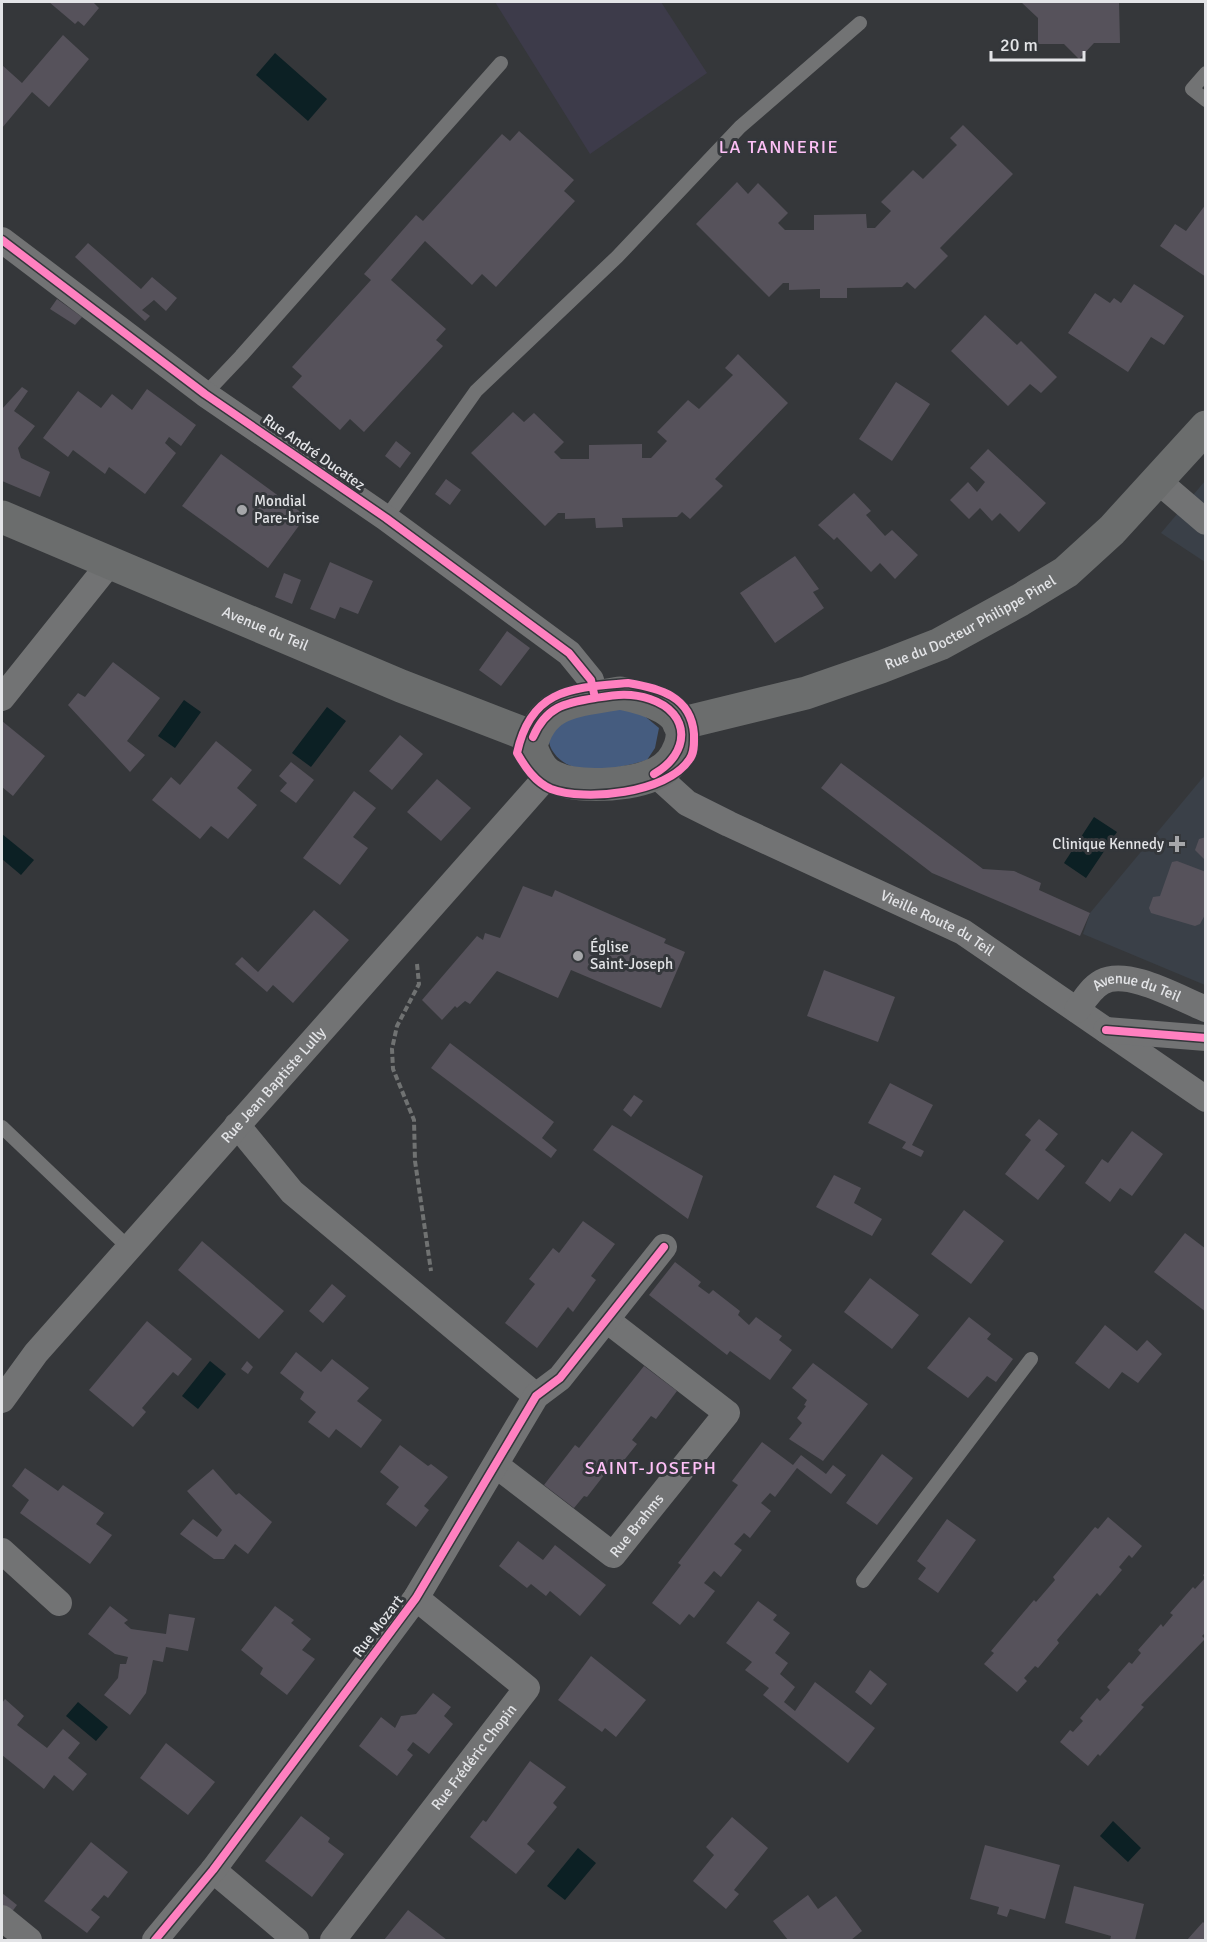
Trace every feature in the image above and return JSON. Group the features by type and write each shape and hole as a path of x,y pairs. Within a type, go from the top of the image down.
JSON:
{"main road":[{"name":"Rue du Docteur Philippe Pinel","path":"680,724 806,693 939,644 1066,572 1112,530 1206,427"},
{"name":"Avenue du Teil","path":"2,517 401,686 533,737"},
{"path":"620,693 651,699 669,710 680,724 682,739 675,759 655,774 606,785 572,782 549,774 533,754 531,747 541,719 559,706 620,693"}],"street":[{"name":"Rue André Ducatez","path":"2,240 205,394 386,518 569,653 591,680 595,698"},
{"path":"1158,481 1206,522"},
{"path":"2,698 110,563"},
{"name":"Rue Jean Baptiste Lully","path":"2,1400 36,1353 549,774"},
{"name":"Vieille Route du Teil","path":"655,774 670,790 698,808 963,932 1206,1099"},
{"name":"Avenue du Teil","path":"1077,1010 1090,992 1103,981 1118,978 1135,979 1206,1009"},
{"path":"1106,1030 1206,1038"},
{"path":"237,1125 292,1192 536,1396"},
{"name":"Rue Mozart","path":"156,1941 213,1870 416,1598 497,1466 536,1396 561,1378 608,1322 664,1247"},
{"name":"Rue Brahms","path":"497,1466 613,1555 727,1413 608,1322"},
{"path":"2,1551 59,1603"},
{"name":"Rue Frédéric Chopin","path":"333,1941 527,1688 416,1598"},
{"path":"213,1870 296,1941"},
{"path":"2,1918 29,1941"}],"lane":[{"path":"386,518 476,391 617,257 740,128 860,23"},
{"path":"205,394 501,63"},
{"path":"1206,73 1192,89 1206,100"},
{"path":"2,1127 129,1248"},
{"path":"863,1581 1031,1359"}],"path":[{"path":"403,937 419,967 419,984 397,1026 392,1049 401,1093 414,1120 416,1161 429,1238 435,1311"}],"shaded area":[{"path":"495,2 661,2 707,73 590,154"},
{"path":"275,53 327,99 308,121 256,75"},
{"path":"1205,481 1205,562 1161,533"},
{"path":"184,700 201,712 175,748 158,736"},
{"path":"327,707 346,721 311,767 292,753"},
{"path":"623,707 641,713 659,728 655,748 647,760 598,770 585,769 573,767 562,761 551,749 549,736 557,719"},
{"name":"Clinique Kennedy","path":"1205,775 1205,985 1083,934 1090,913"},
{"path":"1094,817 1117,832 1086,878 1064,863"},
{"path":"2,834 34,860 21,875 2,859"},
{"path":"210,1361 226,1374 198,1409 182,1396"},
{"path":"78,1702 108,1727 96,1741 66,1716"},
{"path":"1113,1821 1141,1848 1128,1862 1100,1836"},
{"path":"578,1848 596,1863 565,1900 547,1886"}],"building":[{"path":"49,2 93,2 99,8 84,26 78,21 75,24"},
{"path":"1021,2 1119,2 1120,43 1094,43 1079,59 1064,44 1038,44 1038,18"},
{"path":"63,35 89,59 49,107 32,92 2,128 2,65 22,83"},
{"path":"963,125 1013,174 940,248 948,256 915,289 907,282 902,287 847,288 847,298 820,298 820,289 789,290 789,283 783,283 769,297 696,224 737,182 748,194 758,183 788,213 778,223 785,230 814,230 814,215 866,214 867,228 875,228 891,211 881,202 913,170 923,179 957,145 950,138"},
{"path":"519,131 574,180 564,191 575,201 496,287 482,274 472,285 425,241 391,280 446,329 436,340 443,346 364,432 350,419 340,430 292,387 302,376 292,367 371,280 364,274 416,215 423,221 502,134 510,141"},
{"path":"1206,204 1206,277 1160,246 1175,224 1186,231"},
{"path":"88,243 141,289 152,277 177,298 166,311 154,300 142,310 150,316 145,321 75,257"},
{"path":"1134,284 1184,316 1164,345 1151,337 1128,372 1068,333 1095,293 1110,303 1114,298 1121,303"},
{"path":"57,299 82,317 75,325 50,309"},
{"path":"985,315 1017,345 1021,341 1057,377 1041,393 1030,384 1008,406 951,351"},
{"path":"738,354 788,403 715,479 723,486 690,519 682,512 677,517 622,518 623,527 596,528 595,518 565,519 565,513 558,513 545,526 471,453 513,412 524,422 534,413 564,442 554,452 561,459 589,459 589,445 642,444 642,458 651,458 667,441 657,432 688,400 699,409 733,375 725,368"},
{"path":"896,382 930,404 892,461 859,439"},
{"path":"22,387 28,391 14,411 35,426 18,448 21,458 50,472 40,497 2,481 2,409"},
{"path":"147,389 196,425 181,446 169,437 165,443 176,453 145,494 109,467 105,474 73,450 68,457 43,438 78,391 101,408 112,394 132,410"},
{"path":"396,441 411,453 400,468 385,456"},
{"path":"988,449 1046,503 1019,532 1000,513 992,521 980,508 969,519 950,500 968,482 977,492 985,482 970,468"},
{"path":"221,454 306,516 268,568 182,506"},
{"path":"446,479 461,490 450,505 435,494"},
{"path":"854,493 871,511 866,515 885,536 892,530 918,555 895,579 880,563 871,572 837,537 834,540 818,525"},
{"path":"795,556 819,589 813,592 824,608 775,643 740,593"},
{"path":"330,562 373,581 358,614 340,607 335,619 310,609"},
{"path":"284,573 301,580 292,604 275,597"},
{"path":"507,631 530,648 501,686 479,670"},
{"path":"113,662 160,698 127,741 145,755 130,772 68,705 78,693 85,697"},
{"path":"2,721 45,756 13,796 2,787"},
{"path":"400,735 423,754 392,790 369,771"},
{"path":"216,741 252,770 237,788 257,805 228,839 211,826 200,839 152,800 171,777 180,785"},
{"path":"291,762 314,780 296,803 280,791 287,783 279,776"},
{"path":"841,763 983,869 1014,871 1041,883 1039,890 1090,913 1080,936 932,873 821,788"},
{"path":"437,779 471,808 441,841 407,812"},
{"path":"354,791 376,808 353,837 368,848 340,885 303,858"},
{"path":"1206,837 1206,861 1195,850 1199,839"},
{"path":"1177,861 1206,872 1206,913 1200,924 1195,926 1151,913 1149,908 1153,897 1160,896 1172,862"},
{"name":"Église Saint-Joseph","path":"523,886 552,897 555,890 666,939 664,943 685,952 661,1008 571,970 558,998 497,971 470,1004 465,1001 457,1008 455,1006 442,1020 422,1000 477,936 483,940 485,933 500,938"},
{"path":"314,910 349,940 293,1003 273,985 267,992 235,964 242,957 258,972"},
{"path":"824,970 895,997 878,1042 807,1016"},
{"path":"450,1043 554,1122 542,1138 557,1150 551,1158 431,1068"},
{"path":"890,1083 933,1105 912,1145 924,1151 921,1157 902,1148 906,1142 868,1123"},
{"path":"634,1095 643,1101 631,1117 623,1110"},
{"path":"1039,1119 1058,1134 1045,1150 1065,1166 1038,1200 1005,1174 1031,1140 1025,1135"},
{"path":"612,1125 703,1176 688,1219 593,1150"},
{"path":"1132,1131 1163,1154 1132,1196 1120,1188 1110,1202 1085,1183 1102,1159 1108,1163"},
{"path":"834,1175 861,1188 854,1203 882,1219 872,1236 816,1207"},
{"path":"964,1210 1004,1241 971,1284 931,1254"},
{"path":"583,1221 615,1244 591,1276 596,1280 573,1312 568,1307 537,1348 505,1323 535,1284 529,1279 553,1248 559,1253"},
{"path":"1185,1233 1206,1249 1206,1312 1154,1272"},
{"path":"202,1241 284,1311 259,1339 178,1270"},
{"path":"675,1262 701,1282 698,1286 709,1294 713,1290 740,1311 738,1315 749,1325 756,1317 782,1336 779,1340 792,1350 770,1380 730,1351 727,1355 649,1295"},
{"path":"870,1278 919,1315 892,1349 844,1312"},
{"path":"332,1284 346,1296 323,1323 309,1311"},
{"path":"969,1317 991,1334 987,1339 1013,1359 996,1382 987,1376 968,1398 927,1368"},
{"path":"147,1321 192,1359 178,1376 173,1372 142,1408 146,1412 133,1427 89,1390"},
{"path":"1105,1325 1137,1351 1147,1340 1162,1354 1138,1383 1122,1372 1109,1389 1075,1363"},
{"path":"296,1352 321,1372 332,1359 369,1388 357,1401 382,1420 361,1448 336,1429 329,1438 308,1422 316,1412 300,1399 304,1392 280,1373"},
{"path":"247,1361 253,1367 248,1374 241,1369"},
{"path":"813,1363 868,1404 823,1461 789,1439 802,1423 797,1418 806,1406 804,1405 807,1400 792,1388"},
{"path":"644,1366 677,1391 656,1419 651,1416 632,1440 637,1444 613,1474 608,1470 587,1497 584,1496 574,1508 544,1485 575,1445 579,1448"},
{"path":"762,1442 793,1465 801,1455 826,1474 833,1465 846,1475 831,1494 797,1468 775,1497 770,1493 761,1503 771,1511 750,1538 744,1533 734,1544 742,1550 721,1577 714,1571 704,1583 715,1591 694,1618 689,1614 680,1625 652,1603 681,1565 678,1563 738,1485 732,1481"},
{"path":"400,1445 428,1466 431,1464 448,1477 424,1506 429,1510 416,1527 386,1504 399,1487 380,1472"},
{"path":"882,1454 913,1478 877,1525 846,1503"},
{"path":"25,1468 58,1491 63,1485 104,1513 96,1524 112,1535 90,1564 20,1513 29,1500 12,1486"},
{"path":"213,1469 236,1495 239,1493 272,1522 248,1554 235,1544 224,1559 214,1559 180,1534 193,1519 217,1537 222,1530 187,1491"},
{"path":"1108,1517 1142,1546 1132,1558 1129,1555 1119,1567 1122,1570 1100,1596 1097,1593 1057,1640 1059,1643 1038,1668 1035,1666 1024,1678 1027,1681 1017,1692 984,1664 994,1653 991,1651 1034,1600 1036,1602 1055,1580 1053,1577 1095,1527 1098,1529"},
{"path":"947,1519 976,1540 938,1593 918,1579 926,1568 917,1561"},
{"path":"518,1541 543,1560 555,1545 606,1585 580,1616 550,1591 546,1596 531,1584 527,1588 499,1566"},
{"path":"1206,1572 1206,1632 1202,1636 1205,1639 1141,1705 1144,1707 1100,1756 1098,1754 1088,1766 1060,1742 1070,1730 1073,1732 1083,1721 1080,1718 1097,1698 1100,1701 1110,1690 1107,1687 1129,1662 1132,1664 1141,1653 1138,1650 1161,1624 1163,1627 1173,1615 1170,1613 1193,1587 1195,1589 1205,1578 1203,1575"},
{"path":"758,1601 777,1615 773,1620 790,1633 775,1653 788,1663 780,1674 795,1687 784,1702 795,1711 815,1682 875,1728 848,1763 763,1695 769,1688 745,1670 752,1662 726,1643"},
{"path":"110,1606 128,1620 124,1623 131,1629 166,1634 169,1614 195,1618 188,1651 166,1647 163,1662 153,1660 146,1693 130,1715 104,1695 118,1678 120,1664 126,1664 128,1657 115,1654 88,1634"},
{"path":"275,1606 294,1620 291,1623 311,1639 302,1650 315,1659 287,1695 260,1674 263,1668 241,1650"},
{"path":"591,1656 646,1700 616,1737 605,1728 602,1732 558,1700"},
{"path":"870,1670 887,1684 871,1705 855,1692"},
{"path":"433,1693 451,1707 444,1716 453,1724 429,1754 413,1742 407,1750 413,1755 397,1776 359,1746 381,1717 395,1728 401,1716 416,1714"},
{"path":"5,1699 24,1716 17,1725 47,1748 63,1729 80,1743 68,1758 87,1774 73,1791 54,1775 44,1789 2,1755 2,1703"},
{"path":"166,1743 215,1782 188,1815 140,1778"},
{"path":"530,1761 566,1787 553,1803 557,1807 527,1844 535,1851 516,1874 470,1837 483,1820 486,1822"},
{"path":"301,1816 330,1838 328,1842 344,1854 312,1897 265,1861"},
{"path":"732,1817 768,1848 734,1890 739,1894 726,1909 693,1881 714,1855 706,1847"},
{"path":"91,1842 128,1872 108,1898 104,1895 91,1910 100,1917 87,1933 44,1901"},
{"path":"985,1845 1060,1865 1045,1919 1010,1909 1007,1917 997,1914 999,1907 970,1899"},
{"path":"1074,1886 1144,1904 1135,1940 1110,1940 1111,1936 1065,1923"},
{"path":"2,1893 17,1905 11,1913 2,1906"},
{"path":"808,1895 818,1909 836,1896 862,1931 851,1940 788,1940 773,1921"},
{"path":"408,1910 447,1940 384,1940"},
{"path":"1203,1922 1206,1925 1206,1940 1187,1940"}],"cycle path":[{"path":"2,240 205,394 386,518 569,653 591,680 595,698"},
{"path":"628,683 662,691 680,702 692,721 694,747 689,760 678,771 663,780 624,792 584,795 566,793 551,789 535,778 517,753 523,732 532,715 544,704 572,690 628,683"},
{"path":"533,737 544,719 557,708 565,705 615,695 636,695 650,699 664,705 673,714 679,724 681,734 680,745 674,756 666,766 654,774"},
{"path":"1106,1030 1206,1038"},
{"path":"155,1940 213,1870 416,1598 536,1396 560,1378 664,1247"}],"place":[{"name":"Mondial Pare-brise","path":"242,510"},
{"name":"Clinique Kennedy","path":"1177,844"},
{"name":"Église Saint-Joseph","path":"578,956"}],"district":[{"name":"LA TANNERIE","path":"779,147"},
{"name":"SAINT-JOSEPH","path":"651,1468"}]}
